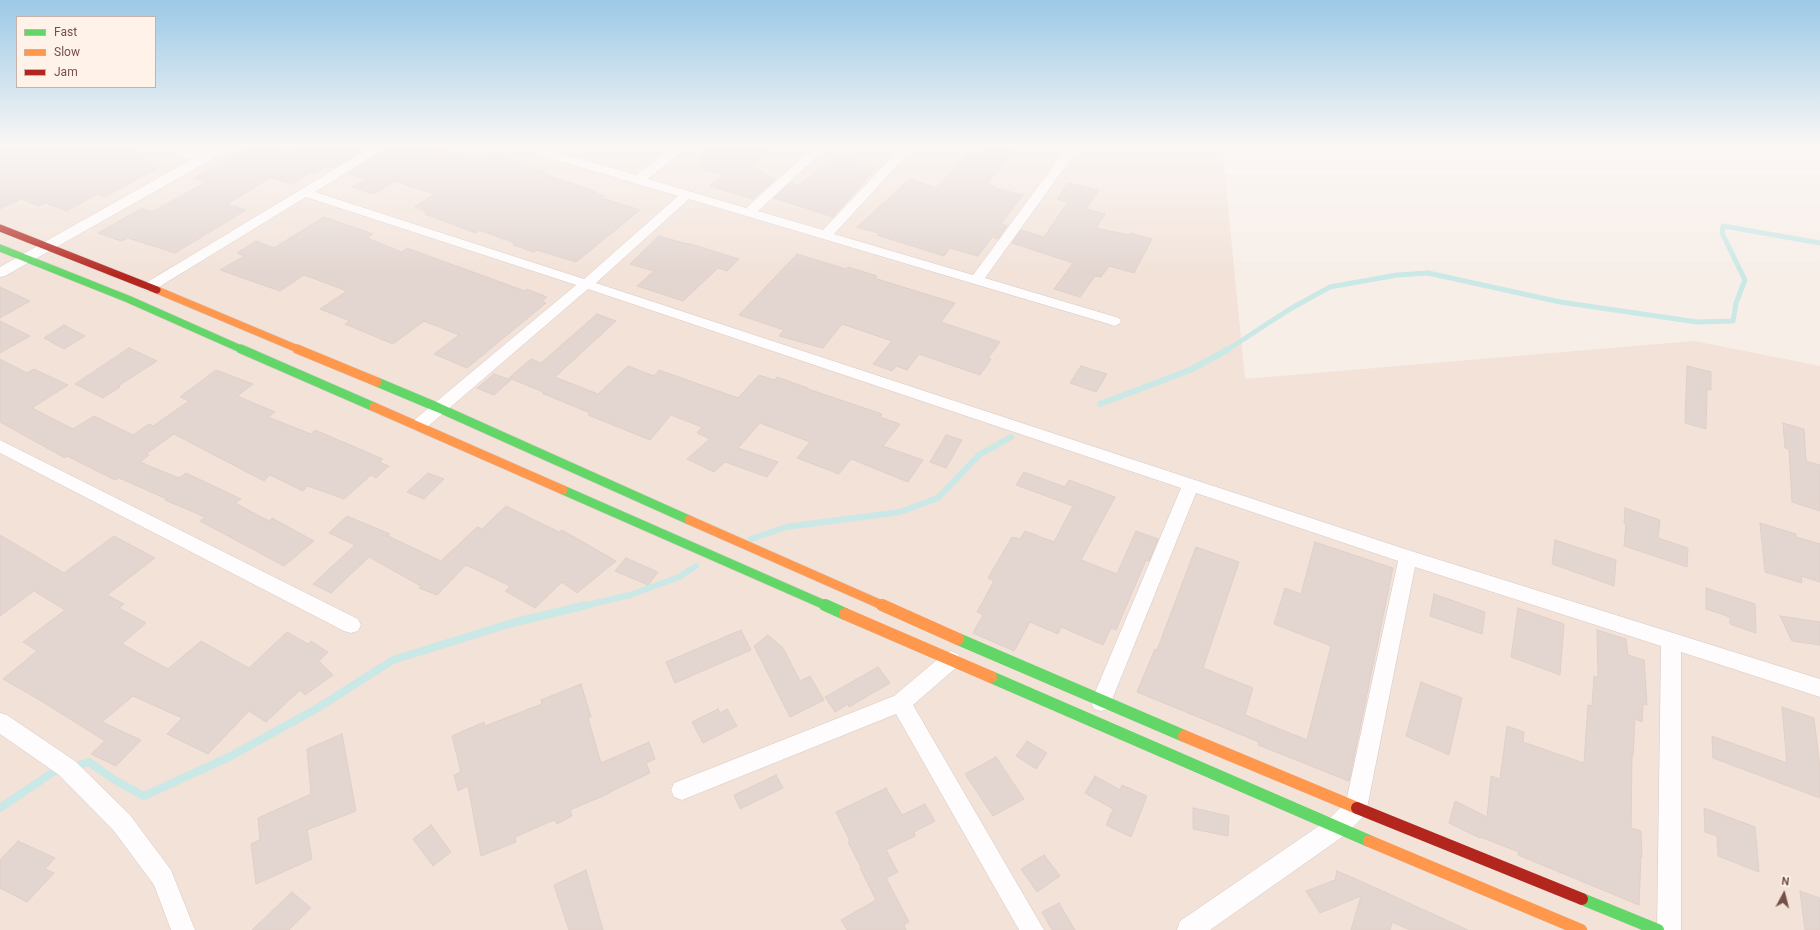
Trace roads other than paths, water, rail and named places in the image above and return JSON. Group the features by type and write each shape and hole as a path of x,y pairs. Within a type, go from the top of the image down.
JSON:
{"street":[{"path":"0,274 148,189"},
{"path":"149,287 311,189"},
{"path":"671,189 1114,321"},
{"path":"748,213 774,189"},
{"path":"825,236 868,189"},
{"path":"976,280 1042,189"},
{"path":"305,193 586,284 1408,557 1820,688"},
{"path":"418,425 586,284 687,194"},
{"path":"0,228 149,287 439,408 789,565 1101,702 1356,808 1658,930"},
{"path":"0,248 128,299 951,660 1337,827 1581,930"},
{"path":"0,446 351,625"},
{"path":"1101,702 1191,485"},
{"path":"1189,930 1337,827 1356,808 1408,557"},
{"path":"1669,930 1671,641"},
{"path":"682,790 901,703 951,660"},
{"path":"901,703 1032,930"},
{"path":"0,722 67,768 122,822 163,878 183,930"}],"waterway":[{"path":"1227,350 1290,309 1330,287 1397,275 1428,273 1560,302 1697,322 1733,321 1736,303 1745,280 1722,233 1723,226 1820,243"},
{"path":"1100,404 1190,370 1229,349"},
{"path":"751,539 786,527 900,512 938,498 979,455 1011,437"},
{"path":"583,606 630,595 679,577 696,566"},
{"path":"72,767 89,762 113,779 144,796 229,757 316,709 393,660 512,623 587,605"},
{"path":"0,808 55,771 61,770"}]}
